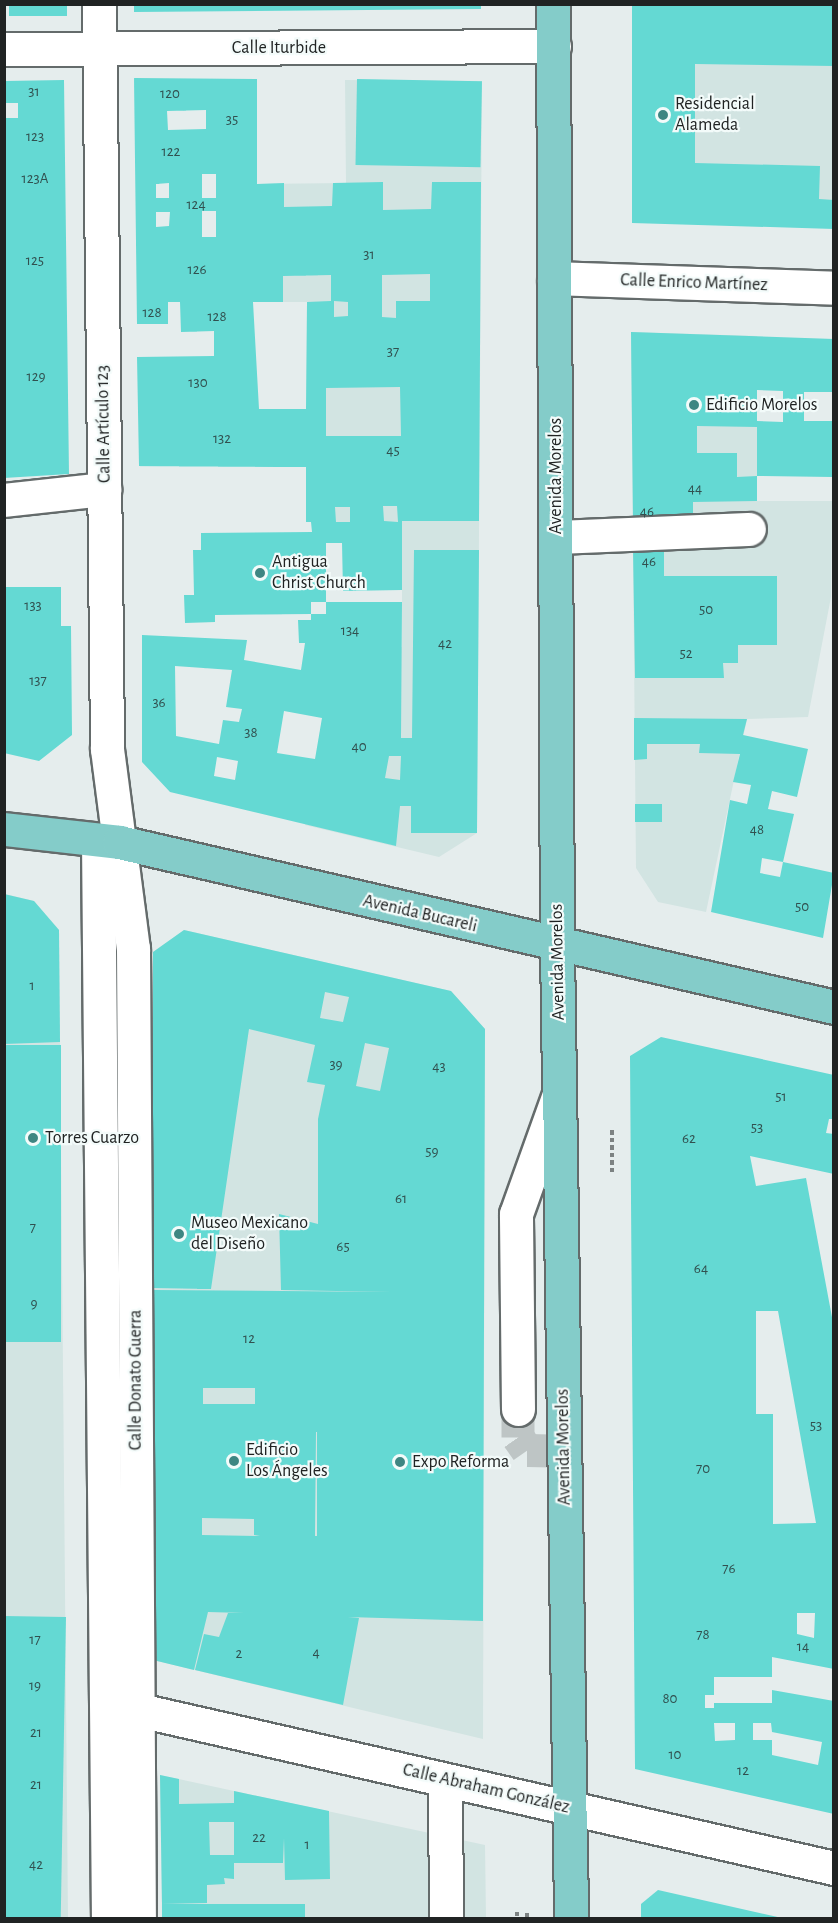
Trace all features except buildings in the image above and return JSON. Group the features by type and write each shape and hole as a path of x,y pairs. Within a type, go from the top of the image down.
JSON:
{"main road":[{"name":"Avenida Morelos","path":"553,4 557,946 571,1918"},
{"name":"Avenida Bucareli","path":"4,829 108,841 557,946 832,1000"}],"street":[{"name":"Calle Artículo 123","path":"99,4 108,841"},
{"name":"Calle Iturbide","path":"4,49 554,46"},
{"name":"Calle Enrico Martínez","path":"554,278 834,288"},
{"path":"4,500 104,489"},
{"path":"556,537 749,529"},
{"path":"108,841 108,1918"},
{"name":"Calle Donato Guerra","path":"108,841 133,948 139,1918"},
{"path":"518,1409 516,1214 559,1093"},
{"name":"Calle Abraham González","path":"139,1710 834,1868"},
{"path":"445,1780 446,1918"}],"path":[{"path":"612,1130 612,1172"},
{"path":"517,1912 517,1918"}],"shaded area":[{"name":"Residencial Alameda","path":"632,5 833,5 833,223 632,223"},
{"path":"345,80 482,81 477,833 439,857 305,825 334,644 402,647 402,522 306,522 307,302 258,302 257,184 346,183"},
{"path":"631,332 757,336 757,501 832,501 831,597 808,717 747,719 706,912 658,902 636,868"},
{"path":"5,894 34,901 59,930 68,1918 5,1918"},
{"path":"184,930 451,991 485,1029 483,1739 153,1660 153,952"},
{"path":"160,1775 485,1845 486,1918 162,1918"}],"tunnel":[{"path":"518,1409 518,1437 527,1450 576,1451"}],"place":[{"name":"Residencial Alameda","path":"663,115"},
{"name":"Edificio Morelos","path":"694,405"},
{"name":"Antigua Christ Church","path":"260,573"},
{"name":"Torres Cuarzo","path":"33,1138"},
{"name":"Museo Mexicano del Diseño","path":"179,1234"},
{"name":"Edificio Los Ángeles","path":"234,1461"},
{"name":"Expo Reforma","path":"400,1462"}]}
